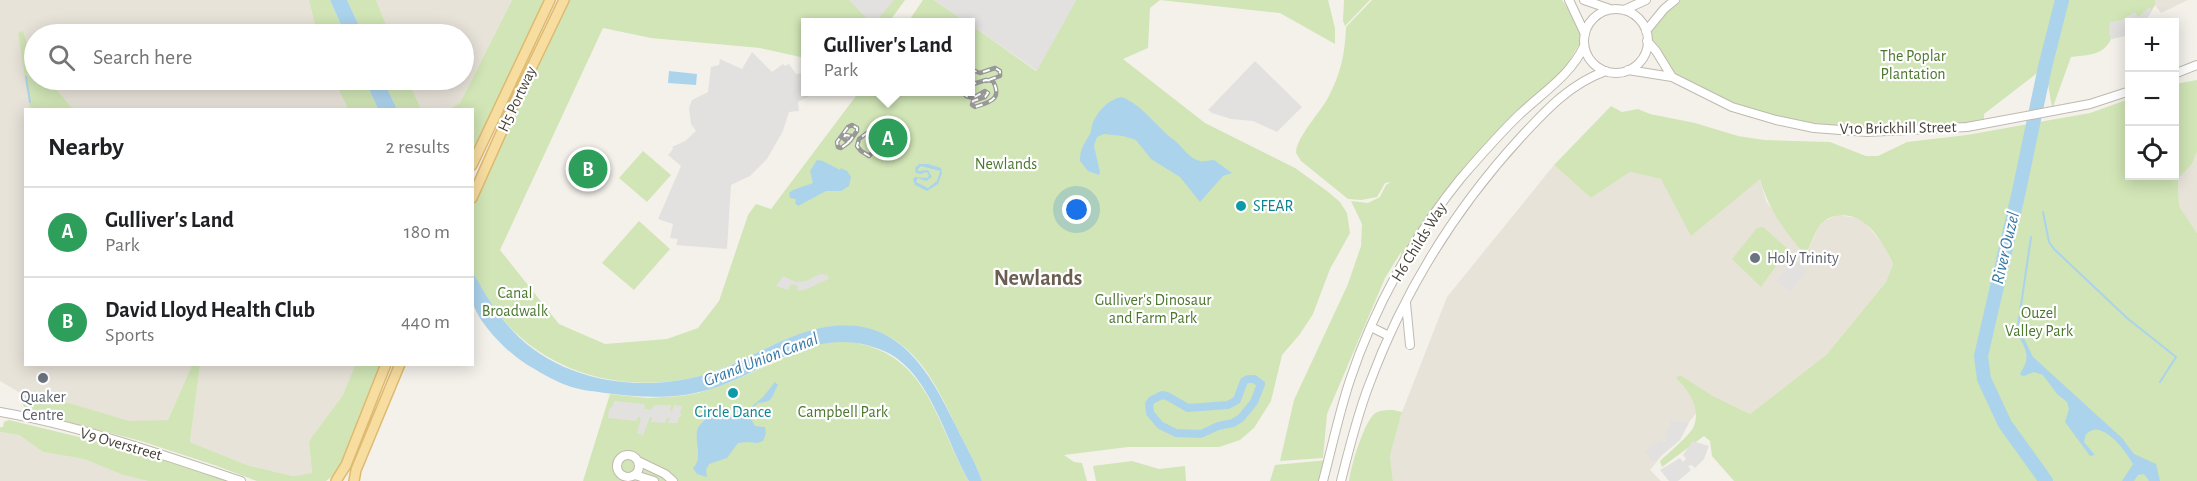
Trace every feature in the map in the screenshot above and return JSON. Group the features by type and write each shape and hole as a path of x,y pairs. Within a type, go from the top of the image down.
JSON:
{"main road":[{"name":"H5 Portway","path":"474,161 550,0"},
{"name":"H5 Portway","path":"474,194 564,0"},
{"path":"336,481 346,465 385,366"},
{"path":"354,481 356,470 399,366"}],"street":[{"path":"1569,0 1574,8 1588,57 1596,65 1610,72 1627,70 1642,58 1647,41 1646,31 1635,16 1624,10 1610,9 1584,0"},
{"path":"1624,10 1646,0"},
{"path":"1646,31 1664,9 1675,0"},
{"path":"1584,39 1594,18 1610,9"},
{"name":"H6 Childs Way","path":"1323,481 1350,379 1371,327 1399,269 1455,186 1504,130 1579,58 1584,39"},
{"path":"1647,41 1672,77"},
{"path":"2179,72 2197,65"},
{"name":"V10 Brickhill Street","path":"1627,70 1672,77 1732,107 1776,120 1814,128 1867,132 1967,127 2090,104 2125,93"},
{"name":"H6 Childs Way","path":"1341,481 1369,385 1389,336 1420,274 1454,220 1511,149 1574,85 1589,77 1610,72"},
{"path":"1406,302 1410,345"},
{"path":"1371,327 1389,336"},
{"name":"V9 Overstreet","path":"0,412 141,449 241,481"},
{"path":"654,481 620,477 618,465 623,457 629,456 665,474 673,481"},
{"path":"633,477 639,467 638,461"}],"shaded area":[{"path":"0,0 309,0 315,24 24,24 24,90 339,90 348,108 24,108 24,366 192,366 168,420 129,422 69,403 22,394 0,381"},
{"path":"376,0 512,0 474,75 474,24 386,24"},
{"path":"849,0 894,0 878,18 866,18"},
{"path":"934,0 1076,0 1037,71 975,28 975,18 960,18"},
{"path":"2155,0 2188,0 2161,13 2155,5"},
{"path":"2150,7 2152,11 2147,18 2125,18 2125,36 2110,39 2110,22 2121,20 2135,12 2138,17"},
{"path":"752,52 772,72 783,64 785,66 789,64 796,74 801,73 801,96 809,96 798,102 799,111 789,112 783,131 767,159 750,176 731,185 727,249 676,245 678,239 670,238 673,224 658,219 681,166 668,155 672,147 685,141 696,131 691,124 689,108 692,100 708,92 711,67 719,65 720,59 742,69"},
{"path":"1255,61 1302,107 1277,132 1253,121 1231,119 1208,110"},
{"path":"412,90 467,90 460,103 451,108 421,108"},
{"path":"2197,152 2197,233 2179,206 2178,180 2192,164"},
{"path":"1554,165 1591,198 1630,172 1661,179 1760,179 1766,201 1806,255 1819,226 1824,221 1839,215 1856,218 1865,223 1883,244 1893,264 1886,282 1826,355 1750,414 1711,395 1650,470 1661,481 1393,481 1390,456 1402,412 1447,297"},
{"path":"1794,259 1807,271 1790,292 1776,281"},
{"path":"820,274 828,275 829,279 804,290 797,291 798,286 791,284 788,290 776,286 783,276 796,282 806,281"},
{"path":"200,366 355,366 343,395 309,442 312,473 293,476 247,465 190,442"},
{"path":"614,401 645,404 644,409 651,410 654,405 671,405 670,411 674,405 682,406 680,412 682,415 677,423 668,423 670,418 667,418 665,423 651,422 652,417 650,417 643,435 637,433 641,419 639,416 636,421 608,418 609,409"},
{"path":"1671,420 1689,423 1680,440 1653,463 1644,451 1660,439 1664,443 1667,441 1664,436"},
{"path":"0,432 19,435 43,452 84,459 123,475 148,481 0,481"},
{"path":"1693,441 1709,446 1704,459 1695,468 1692,465 1688,466 1691,470 1678,481 1669,481 1660,470 1680,458 1683,462 1686,459 1683,455"}],"green space":[{"path":"309,0 330,0 341,24 315,24"},
{"path":"347,0 376,0 386,24 358,24"},
{"path":"512,0 550,0 474,163 474,108 451,108 460,103 467,90 474,90 474,75"},
{"path":"564,0 905,0 892,18 801,18 801,57 760,48 651,38 603,28 500,250 559,324 605,344 667,339 698,328 719,301 748,215 756,204 771,209 856,96 975,96 975,28 1036,71 1076,0 1160,0 1150,8 1148,48 1123,59 1205,123 1295,168 1327,191 1340,202 1347,213 1350,233 1330,269 1313,314 1282,355 1271,401 1254,428 1240,440 1219,447 1128,447 1064,455 1074,462 1082,463 1087,481 982,481 945,403 928,374 906,348 876,331 852,326 829,327 805,332 715,371 692,378 662,382 632,382 603,378 574,370 548,357 524,340 502,319 474,275 474,194"},
{"path":"923,0 934,0 960,18 911,18"},
{"path":"1160,0 1328,0 1335,28 1335,44 1280,13"},
{"path":"1344,0 1370,0 1345,26 1343,21"},
{"path":"1372,0 1562,0 1585,34 1584,42 1578,46 1566,67 1461,179 1399,269 1401,252 1385,278 1327,414 1323,458 1280,461 1294,400 1348,284 1361,246 1362,224 1351,201 1368,203 1380,197 1386,185 1391,182 1385,183 1377,197 1361,200 1348,199 1301,161 1296,153 1300,140 1329,96 1337,79 1346,27"},
{"name":"The Poplar Plantation","path":"1675,0 2155,0 2155,5 2147,18 2125,18 2125,36 2111,39 2104,49 2094,54 2071,57 2054,104 2053,113 2045,67 1984,114 1984,119 1977,120 1967,127 1908,132 1814,128 1732,107 1672,77 1647,41 1646,31"},
{"path":"23,31 24,34 24,71 18,33"},
{"name":"Ouzel Valley Park","path":"2197,80 2197,152 2192,164 2179,178 2179,126 2179,83"},
{"path":"27,90 57,90 72,108 30,108"},
{"path":"339,90 369,90 378,108 348,108"},
{"path":"388,90 412,90 421,108 397,108"},
{"name":"Ouzel Valley Park","path":"2125,100 2125,180 2178,180 2179,206 2197,233 2197,481 1734,481 1712,456 1710,441 1704,436 1662,467 1660,461 1693,428 1695,421 1693,401 1676,378 1680,375 1711,395 1750,414 1826,355 1886,282 1893,264 1884,246 1872,230 1856,218 1846,215 1832,217 1822,223 1806,255 1778,220 1760,179 1691,236 1661,179 1630,172 1591,198 1554,165 1611,106 1622,112 1638,109 1738,136 1764,140 1830,142 1866,156 1878,156 1907,142 1967,135 2090,113"},
{"path":"643,151 671,175 647,202 619,178"},
{"path":"639,221 670,249 634,290 602,263"},
{"path":"1763,227 1788,249 1761,287 1732,259 1757,228"},
{"name":"Campbell Park","path":"844,341 872,347 894,358 911,373 936,412 969,481 583,481 610,394 647,398 698,393 731,382 810,346"},
{"path":"192,366 200,366 190,442 247,465 293,476 312,473 309,442 343,395 355,366 386,366 346,465 326,481 257,481 141,441 33,413 25,408 20,400 22,394 69,403 129,421 168,420"},
{"path":"1383,410 1402,412 1390,456 1393,481 1349,481 1358,446 1370,419 1374,414"},
{"path":"9,420 141,452 227,481 148,481 123,475 84,459 43,452 19,435 0,432 0,427 3,427 4,422"},
{"path":"1328,460 1323,481 1270,481 1275,465"},
{"path":"1132,461 1159,469 1185,466 1186,481 1096,481 1093,466"}],"water":[{"path":"330,0 347,0 358,24 341,24"},
{"path":"669,71 697,74 696,85 668,83"},
{"path":"369,90 388,90 397,108 378,108"},
{"path":"1122,97 1143,111 1192,158 1202,161 1214,160 1232,173 1223,176 1200,202 1180,177 1151,159 1136,140 1104,134 1097,137 1094,146 1099,175 1088,171 1080,161 1080,157 1093,122 1105,105"},
{"path":"817,160 847,171 851,177 849,186 841,191 826,191 798,206 795,203 796,199 790,198 789,193 813,183 810,171"},
{"path":"919,164 928,164 941,168 942,173 938,184 927,191 915,185 913,179 915,177 927,178 929,176 927,172 916,173 915,168","holes":["921,166 940,171 937,181 928,188 916,182 918,178 926,181 932,177 928,170 918,171"]},
{"name":"Grand Union Canal","path":"474,274 501,317 533,349 556,363 581,373 608,380 635,383 690,378 716,371 811,330 851,326 873,330 892,339 908,352 935,386 982,481 969,481 925,390 900,361 884,351 861,344 839,342 818,345 778,359 738,379 703,391 676,396 634,396 580,389 556,381 526,364 511,352 495,337 476,311"},
{"path":"2018,326 2033,357 2122,438 2134,454 2156,464 2160,481 2149,481 2144,474 2138,475 2134,481 2122,481 2133,464 2114,439 2099,430 2086,434 2084,442 2095,455 2090,456 2065,422 2069,409 2067,402 2057,394 2043,375 2034,372 2024,376 2020,375 2027,357 2025,348 2013,327"},
{"path":"775,382 778,385 771,398 758,403 748,413 755,426 765,427 766,433 763,441 738,443 727,458 709,464 706,470 707,477 697,474 693,468 698,459 697,432 701,423 715,411 728,415 743,414 763,397"}],"waterway":[{"name":"River Ouzel","path":"2046,481 2005,424 1984,379 1981,356 2062,0"},
{"path":"28,90 30,102"},
{"path":"2043,212 2049,242 2054,249 2127,318 2176,357 2160,382"},
{"path":"2018,326 2031,237"},
{"path":"1248,379 1254,379 1261,384 1254,402 1241,418 1233,423 1218,426 1201,434 1176,433 1160,425 1150,413 1149,404 1162,395 1188,408 1228,405 1237,400 1244,381 1248,379"}],"railway":[{"path":"975,71 980,73 995,68 1000,71 1000,76 986,81"},
{"path":"966,96 973,98 985,91 988,93 985,97 973,101 972,105 975,107 993,99 996,92 993,81 986,80 975,83"},
{"path":"848,143 841,148 838,147 837,142 852,125 857,128 857,131 850,141 848,142 844,139 845,135 851,136 848,143"},
{"path":"867,133 874,137 875,142 874,150 869,156 857,146 859,139 867,133"}],"place":[{"name":"Gulliver's Land","path":"888,138"},
{"name":"David Lloyd Health Club","path":"588,169"},
{"name":"SFEAR","path":"1241,206"},
{"name":"Holy Trinity","path":"1755,258"},
{"name":"Quaker Centre","path":"43,378"},
{"name":"Circle Dance","path":"733,393"}],"district":[{"name":"Newlands","path":"1038,278"}],"park label":[{"name":"Canal Broadwalk","path":"515,302"},
{"name":"Gulliver's Dinosaur and Farm Park","path":"1153,309"}]}
